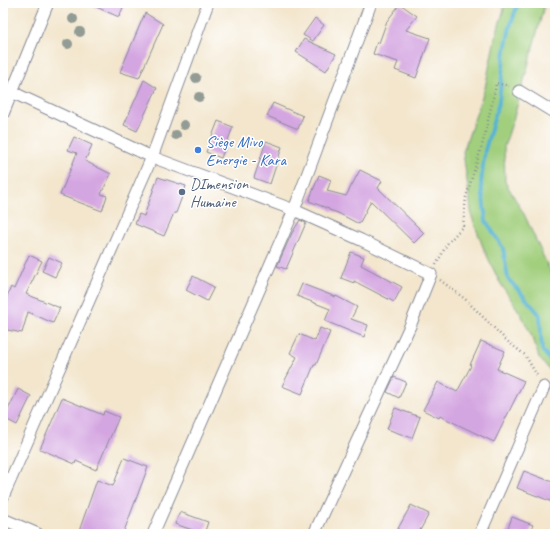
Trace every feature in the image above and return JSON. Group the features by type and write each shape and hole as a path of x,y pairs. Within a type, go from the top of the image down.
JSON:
{"street":[{"path":"3,114 8,90 48,3"},
{"path":"3,497 152,157 208,3"},
{"path":"153,534 294,210 371,3"},
{"path":"8,90 152,157 294,210 431,274 410,326 314,534"},
{"path":"519,91 555,113"},
{"path":"480,534 544,387"},
{"path":"3,519 38,534"}],"path":[{"path":"519,91 508,85 496,83 483,142 466,197 463,226 447,244 431,274 465,299 524,355 544,387"}],"green space":[{"path":"501,3 545,3 514,117 504,147 505,182 524,214 555,282 555,376 539,358 534,341 522,316 499,281 483,247 472,217 463,152 485,88 495,38 504,9"}],"building":[{"path":"87,3 125,3 119,17"},
{"path":"400,4 417,16 406,30 430,38 416,78 395,70 398,62 373,54 377,42 379,43 387,21"},
{"path":"145,13 163,24 139,78 120,72"},
{"path":"315,18 324,25 313,41 303,35"},
{"path":"304,39 336,54 326,71 296,52"},
{"path":"144,80 157,88 137,131 124,125"},
{"path":"273,103 303,116 298,129 267,116"},
{"path":"218,121 233,127 221,158 206,152"},
{"path":"74,137 92,145 85,161 111,174 101,194 107,196 102,211 60,195 77,153 68,150"},
{"path":"266,141 282,147 270,184 254,178"},
{"path":"360,170 382,181 378,188 424,233 414,243 371,201 359,224 338,213 309,201 319,175 331,180 327,191 346,196"},
{"path":"158,177 186,186 176,213 174,213 164,236 135,224 139,214 144,216"},
{"path":"300,220 306,223 286,269 277,266 292,233"},
{"path":"351,252 364,257 361,265 402,287 394,302 354,281 354,283 341,278"},
{"path":"29,255 42,261 26,294 60,308 53,323 28,312 22,333 3,329 3,319 7,304 4,303 11,287 14,289"},
{"path":"49,257 62,263 55,277 42,271"},
{"path":"193,276 214,287 207,301 186,290"},
{"path":"302,284 336,296 357,307 351,319 368,325 364,337 325,321 330,309 297,296"},
{"path":"320,328 330,332 302,394 282,386 297,357 290,353 299,334 315,341"},
{"path":"481,341 505,351 497,369 524,381 494,442 440,416 439,418 423,410 438,382 457,392 471,366 470,365"},
{"path":"394,377 406,382 399,398 387,392"},
{"path":"18,389 31,396 17,425 4,418"},
{"path":"62,398 103,415 104,411 119,417 96,470 76,461 75,464 40,449"},
{"path":"395,408 420,417 412,438 387,429"},
{"path":"124,458 148,467 123,534 78,534 97,480 113,486"},
{"path":"524,471 555,483 555,503 517,488"},
{"path":"411,505 429,514 418,534 395,534"},
{"path":"180,512 208,522 204,534 175,524"},
{"path":"512,517 533,525 529,534 506,534"}],"waterway":[{"path":"518,3 510,27 505,50 499,101 485,150 481,183 486,221 503,248 508,279 540,315 542,350 555,366"}],"place":[{"name":"Siège Mivo Energie - Kara","path":"198,150"},
{"name":"DImension Humaine","path":"182,192"}]}
